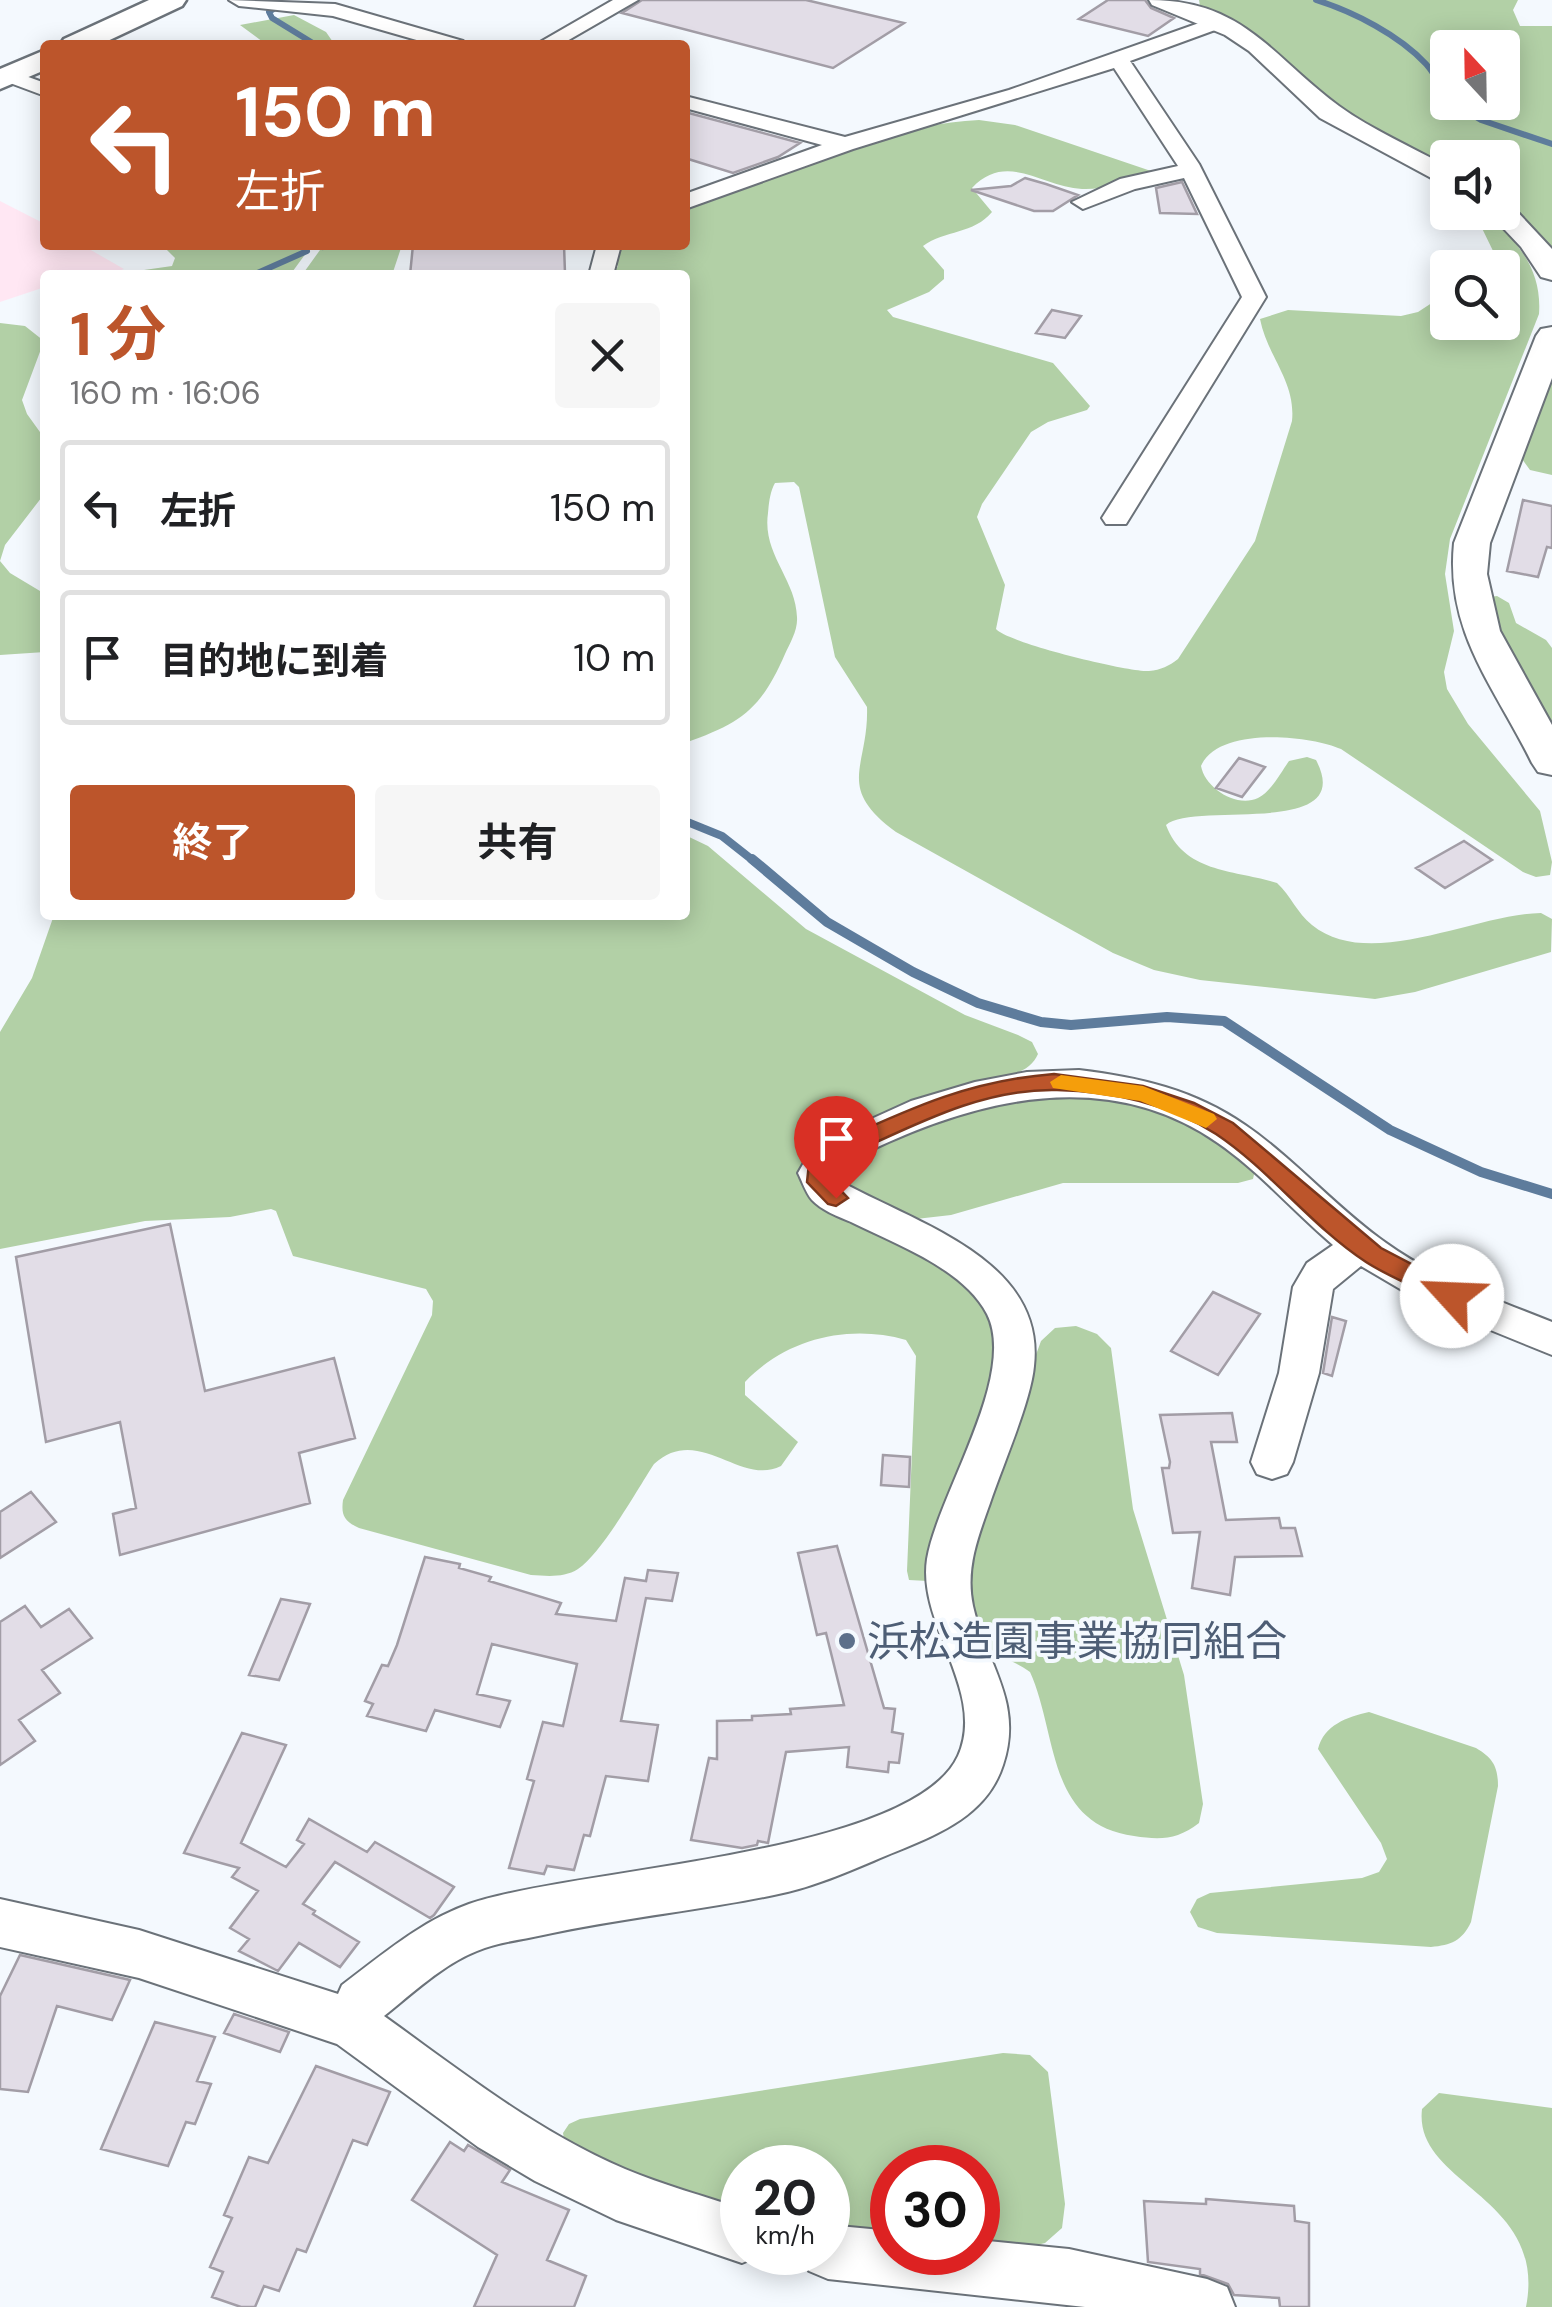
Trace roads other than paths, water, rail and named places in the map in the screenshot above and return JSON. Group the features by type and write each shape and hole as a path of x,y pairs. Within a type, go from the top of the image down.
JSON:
{"main road":[{"path":"86,40 172,0"}],"street":[{"path":"239,0 335,10 439,40"},
{"path":"554,40 628,0"},
{"path":"1177,2 1258,46 1302,90 1346,123 1430,170"},
{"path":"690,200 845,144 1016,94 1219,22"},
{"path":"1113,60 1122,64 1191,170 1254,297 1116,518"},
{"path":"690,103 845,144"},
{"path":"1082,202 1128,184 1191,170"},
{"path":"1520,229 1552,271"},
{"path":"1552,336 1472,543 1468,576 1472,612 1482,640 1552,763"},
{"path":"351,2023 360,2003 431,1948 472,1926 618,1895 746,1878 806,1864 940,1809 963,1790 980,1766 986,1748 986,1710 951,1604 950,1559 1014,1369 1017,1336 1005,1303 980,1277 826,1191 817,1173 827,1156 967,1094 1010,1085 1099,1085 1143,1094 1186,1109 1225,1129 1360,1245 1419,1282 1552,1340"},
{"path":"1272,1462 1299,1373 1313,1287 1321,1274 1360,1245"},
{"path":"0,1923 139,1954 351,2023 497,2128 554,2162 616,2193 720,2228"},
{"path":"850,2254 1068,2276 1207,2307"}],"waterway":[{"path":"1316,0 1389,34 1430,70"},
{"path":"275,8 269,12 272,18 308,40"},
{"path":"1481,120 1552,144"},
{"path":"264,270 307,251"},
{"path":"690,823 722,836 755,862"},
{"path":"752,859 827,922 913,972 978,1003 1041,1022 1071,1025 1167,1017 1224,1021 1390,1130 1481,1172 1552,1194"}],"place":[{"name":"浜松造園事業協同組合","path":"847,1641"}]}
